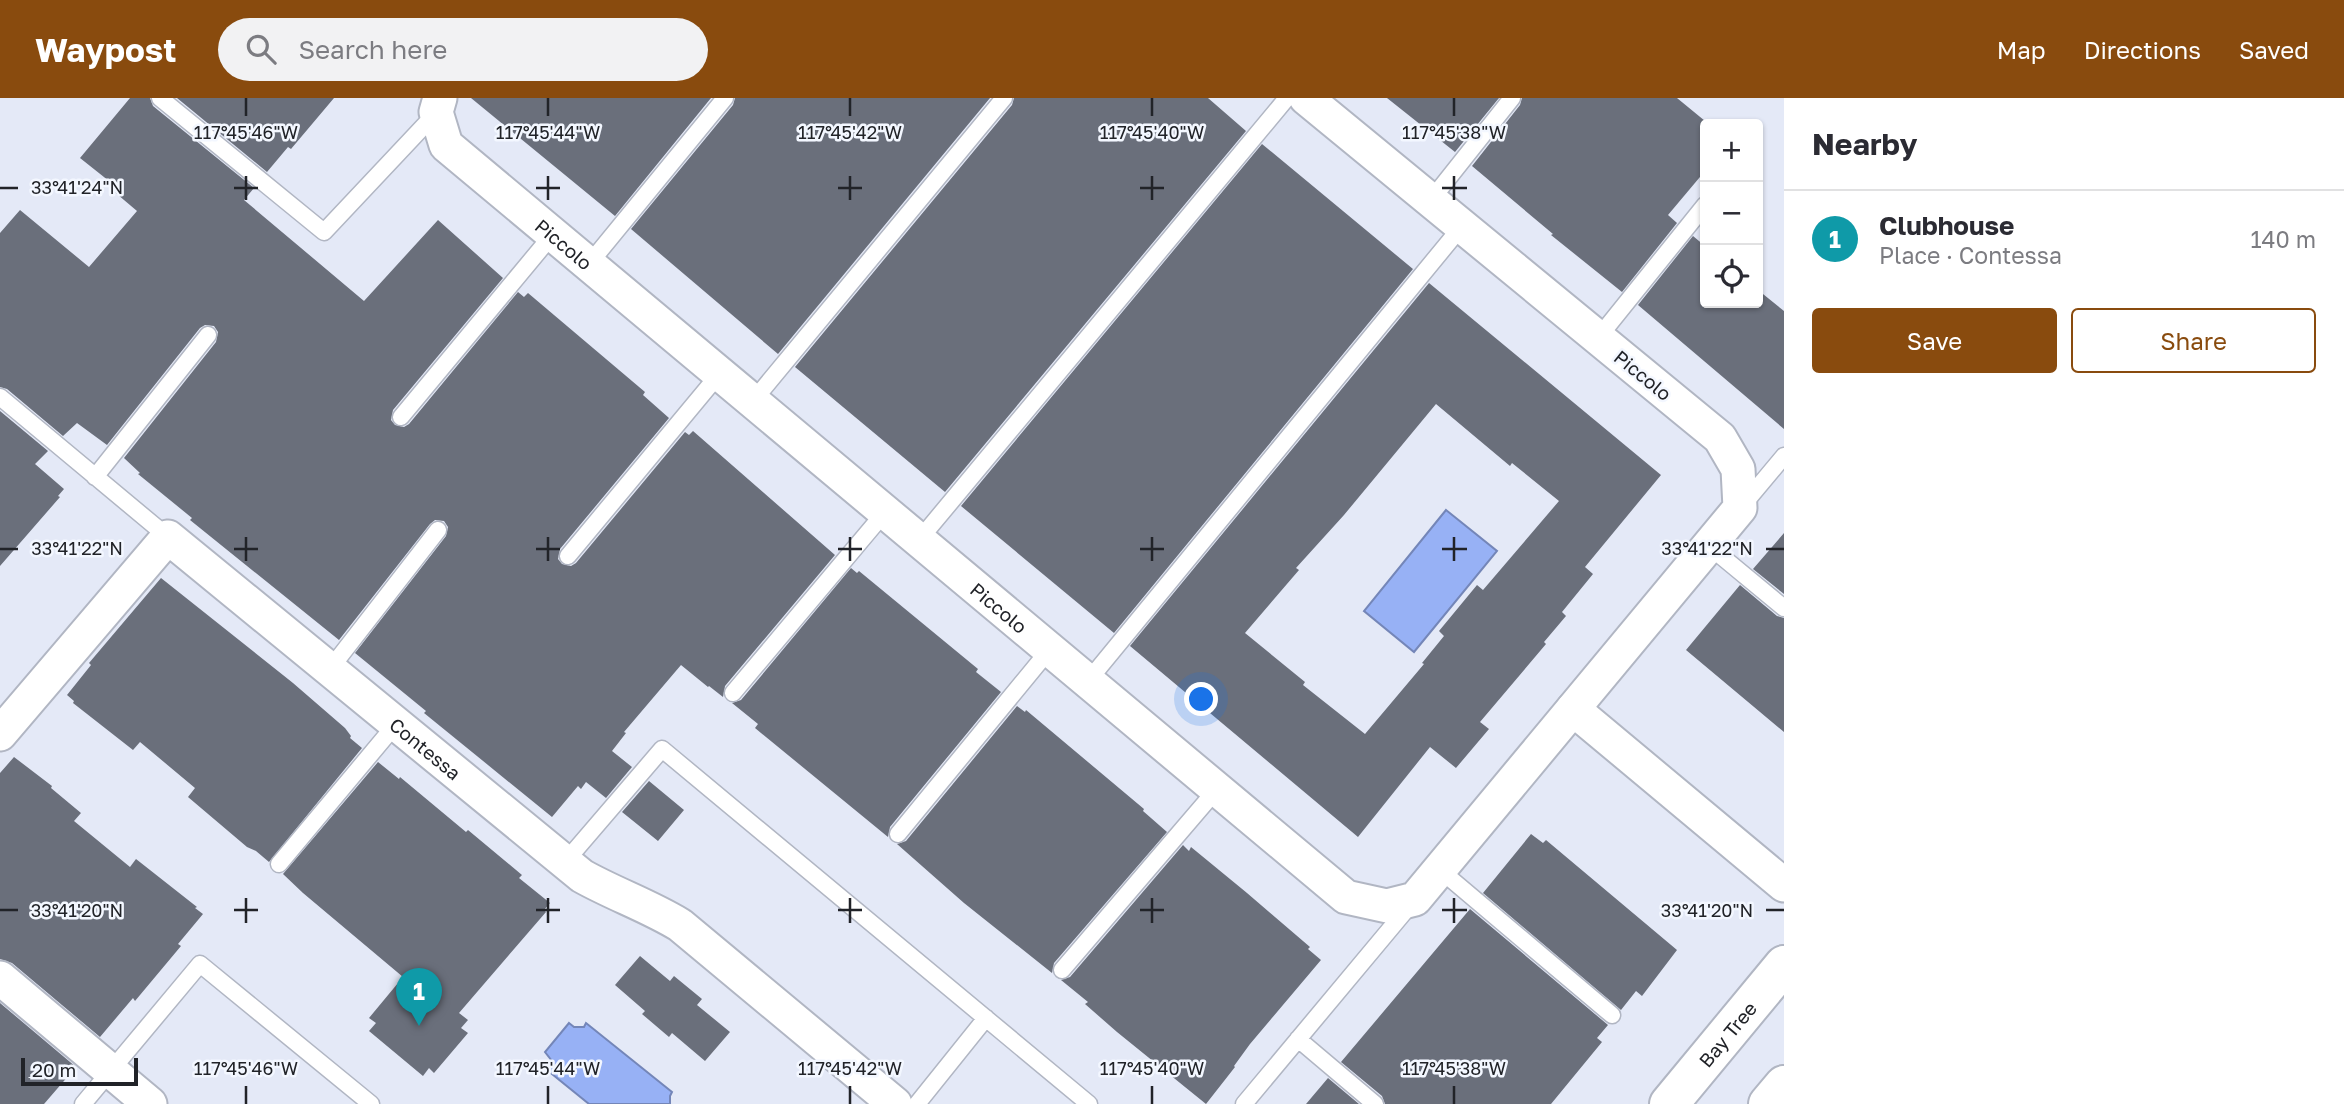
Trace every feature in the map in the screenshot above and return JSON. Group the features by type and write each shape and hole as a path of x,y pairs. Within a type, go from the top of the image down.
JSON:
{"street":[{"name":"Piccolo","path":"1307,98 1720,438 1738,470 1740,509"},
{"name":"Piccolo","path":"438,105 446,145 1346,897 1387,906 1415,899"},
{"path":"1415,899 1740,509"},
{"path":"0,734 168,537"},
{"name":"Contessa","path":"168,537 582,876 680,925 895,1104"},
{"path":"1573,709 1784,885"},
{"name":"Bay Tree","path":"1669,1104 1784,965"},
{"path":"0,978 150,1104"},
{"path":"1768,1104 1784,1085"}],"lane":[{"path":"160,98 324,232 438,105"},
{"path":"589,264 725,98"},
{"path":"753,401 1004,98"},
{"path":"919,540 1287,98"},
{"path":"1431,200 1512,98"},
{"path":"1598,338 1700,211"},
{"path":"1088,681 1462,226"},
{"path":"401,417 553,234"},
{"path":"95,477 208,335"},
{"path":"568,556 720,373"},
{"path":"0,397 168,537"},
{"path":"1740,509 1784,456"},
{"path":"733,693 885,512"},
{"path":"330,669 438,530"},
{"path":"1709,545 1784,608"},
{"path":"898,834 1049,649"},
{"path":"279,864 396,724"},
{"path":"565,862 662,749 1089,1104"},
{"path":"1062,970 1217,789"},
{"path":"1439,869 1612,1015"},
{"path":"1244,1104 1415,899"},
{"path":"83,1104 200,964 371,1104"},
{"path":"917,1104 986,1018"},
{"path":"1298,1039 1375,1104"}],"water":[{"path":"1446,510 1497,551 1414,652 1364,611"},
{"path":"569,1023 574,1027 584,1027 586,1023 672,1092 670,1104 589,1104 547,1070 552,1061 545,1052"}],"building":[{"path":"130,98 150,98 153,106 254,188 244,200 364,301 438,220 503,278 393,410 391,420 395,425 404,427 409,424 518,292 524,297 528,293 645,392 643,395 669,418 560,549 558,559 562,564 571,566 576,563 685,432 689,435 693,431 835,555 725,686 723,697 681,665 624,732 626,733 612,751 632,767 606,798 586,782 581,789 578,786 552,817 355,653 446,536 448,527 444,521 435,520 430,524 339,640 190,520 192,518 138,474 140,473 124,458 216,342 218,332 214,326 205,325 200,328 107,445 77,423 63,436 7,389 0,387 0,233 20,210 89,267 137,211 111,189 114,185 80,158"},
{"path":"177,98 334,98 291,149 288,147 267,172"},
{"path":"471,98 711,98 615,216"},
{"path":"735,98 990,98 778,354 631,229 733,105"},
{"path":"1014,98 1208,98 1246,131 945,492 795,367 1012,105"},
{"path":"1387,98 1499,98 1455,152"},
{"path":"1522,98 1677,98 1703,119 1700,119 1700,177 1668,215 1677,223 1622,292 1472,166 1520,105"},
{"path":"1262,144 1413,269 1114,633 961,506"},
{"path":"1693,236 1700,242 1700,308 1763,308 1763,294 1784,311 1784,429 1638,305"},
{"path":"1429,283 1661,475 1585,567 1593,574 1562,612 1566,616 1544,642 1546,644 1480,722 1489,729 1456,768 1430,747 1358,837 1130,646","holes":["1436,404 1510,466 1512,463 1559,501 1483,590 1477,585 1439,631 1444,636 1422,663 1424,664 1365,734 1303,685 1305,682 1245,633 1299,570 1296,568"]},
{"path":"0,411 48,451 35,464 64,489 0,566"},
{"path":"1784,533 1784,594 1753,569"},
{"path":"851,568 857,573 859,571 978,669 976,672 1001,692 890,827 888,837 755,728 758,724 732,703 741,700"},
{"path":"161,578 293,683 345,728 350,738 362,748 269,862 188,797 195,788 140,742 133,750 73,703 67,695 91,665 89,663"},
{"path":"1740,585 1777,616 1784,618 1784,732 1686,650"},
{"path":"1017,706 1025,712 1026,710 1144,809 1143,811 1167,832 1054,963 1052,973 964,903 897,844 906,841"},
{"path":"14,757 52,786 51,788 81,813 74,821 130,867 136,859 203,914 178,944 181,946 135,1001 133,998 100,1037 12,963 0,959 0,773"},
{"path":"378,762 466,832 468,830 522,875 519,878 550,903 544,910 546,912 459,1013 468,1020 461,1028 468,1033 434,1073 429,1068 423,1076 369,1031 376,1023 369,1018 403,977 283,874"},
{"path":"649,781 684,810 658,841 622,812"},
{"path":"1531,834 1543,843 1546,840 1677,950 1642,996 1636,991 1621,1010 1483,893"},
{"path":"1183,845 1189,851 1191,847 1247,893 1310,947 1308,949 1321,960 1250,1044 1206,1104 1117,1032 1085,1004 1088,1002 1061,980 1070,977"},
{"path":"1470,909 1608,1025 1597,1038 1602,1042 1551,1104 1385,1104 1382,1096 1341,1062"},
{"path":"640,956 670,981 674,976 702,999 697,1005 730,1032 705,1061 672,1033 669,1037 642,1014 645,1011 615,985"},
{"path":"0,1003 76,1067 44,1104 0,1104"},
{"path":"1328,1078 1359,1104 1306,1104"}],"place":[{"name":"Clubhouse","path":"419,1026"}]}
